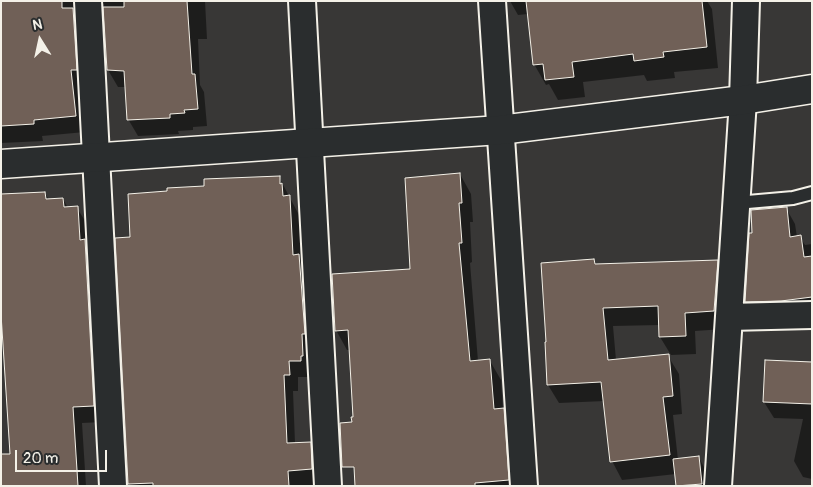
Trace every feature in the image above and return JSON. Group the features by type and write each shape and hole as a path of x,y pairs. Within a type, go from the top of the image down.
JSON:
{"street":[{"path":"88,1 113,486"},
{"path":"302,1 328,486"},
{"path":"492,1 524,486"},
{"path":"718,486 743,100 746,1"},
{"path":"1,164 500,130 743,100 812,89"},
{"path":"729,317 812,315"}],"lane":[{"path":"736,203 793,198 812,193"}],"building":[{"path":"1,1 62,1 62,8 73,8 77,70 71,70 76,116 34,120 34,124 1,126"},
{"path":"124,1 187,1 192,74 195,74 198,109 184,110 185,113 170,114 170,118 127,120 124,71 107,70 103,7 124,7"},
{"path":"526,1 702,1 707,47 663,52 664,57 634,61 633,54 572,62 574,77 545,80 543,64 533,65"},
{"path":"460,173 462,203 459,203 462,243 459,243 470,361 490,359 494,409 504,408 509,480 475,483 475,486 355,486 354,467 342,467 340,423 352,422 351,417 353,417 348,330 335,331 332,274 410,269 405,178"},
{"path":"280,176 283,196 290,195 293,255 299,254 305,334 302,334 303,356 301,356 301,361 289,361 290,375 284,375 287,443 311,442 312,469 288,471 289,486 153,486 153,483 128,484 115,238 130,237 128,194 167,191 167,188 204,186 204,179"},
{"path":"45,192 46,199 63,198 64,207 78,206 80,240 85,239 94,406 73,407 78,486 1,486 1,454 10,454 1,314 1,194"},
{"path":"787,207 790,237 801,235 804,257 812,256 812,297 781,301 745,302 749,233 752,233 751,210"},
{"path":"594,259 595,264 718,260 714,311 685,313 686,336 659,337 658,306 603,308 608,360 669,354 673,396 663,397 670,455 610,462 601,382 547,385 541,263"},
{"path":"765,360 812,362 812,404 763,402"},
{"path":"699,456 702,484 676,486 673,459"}]}
